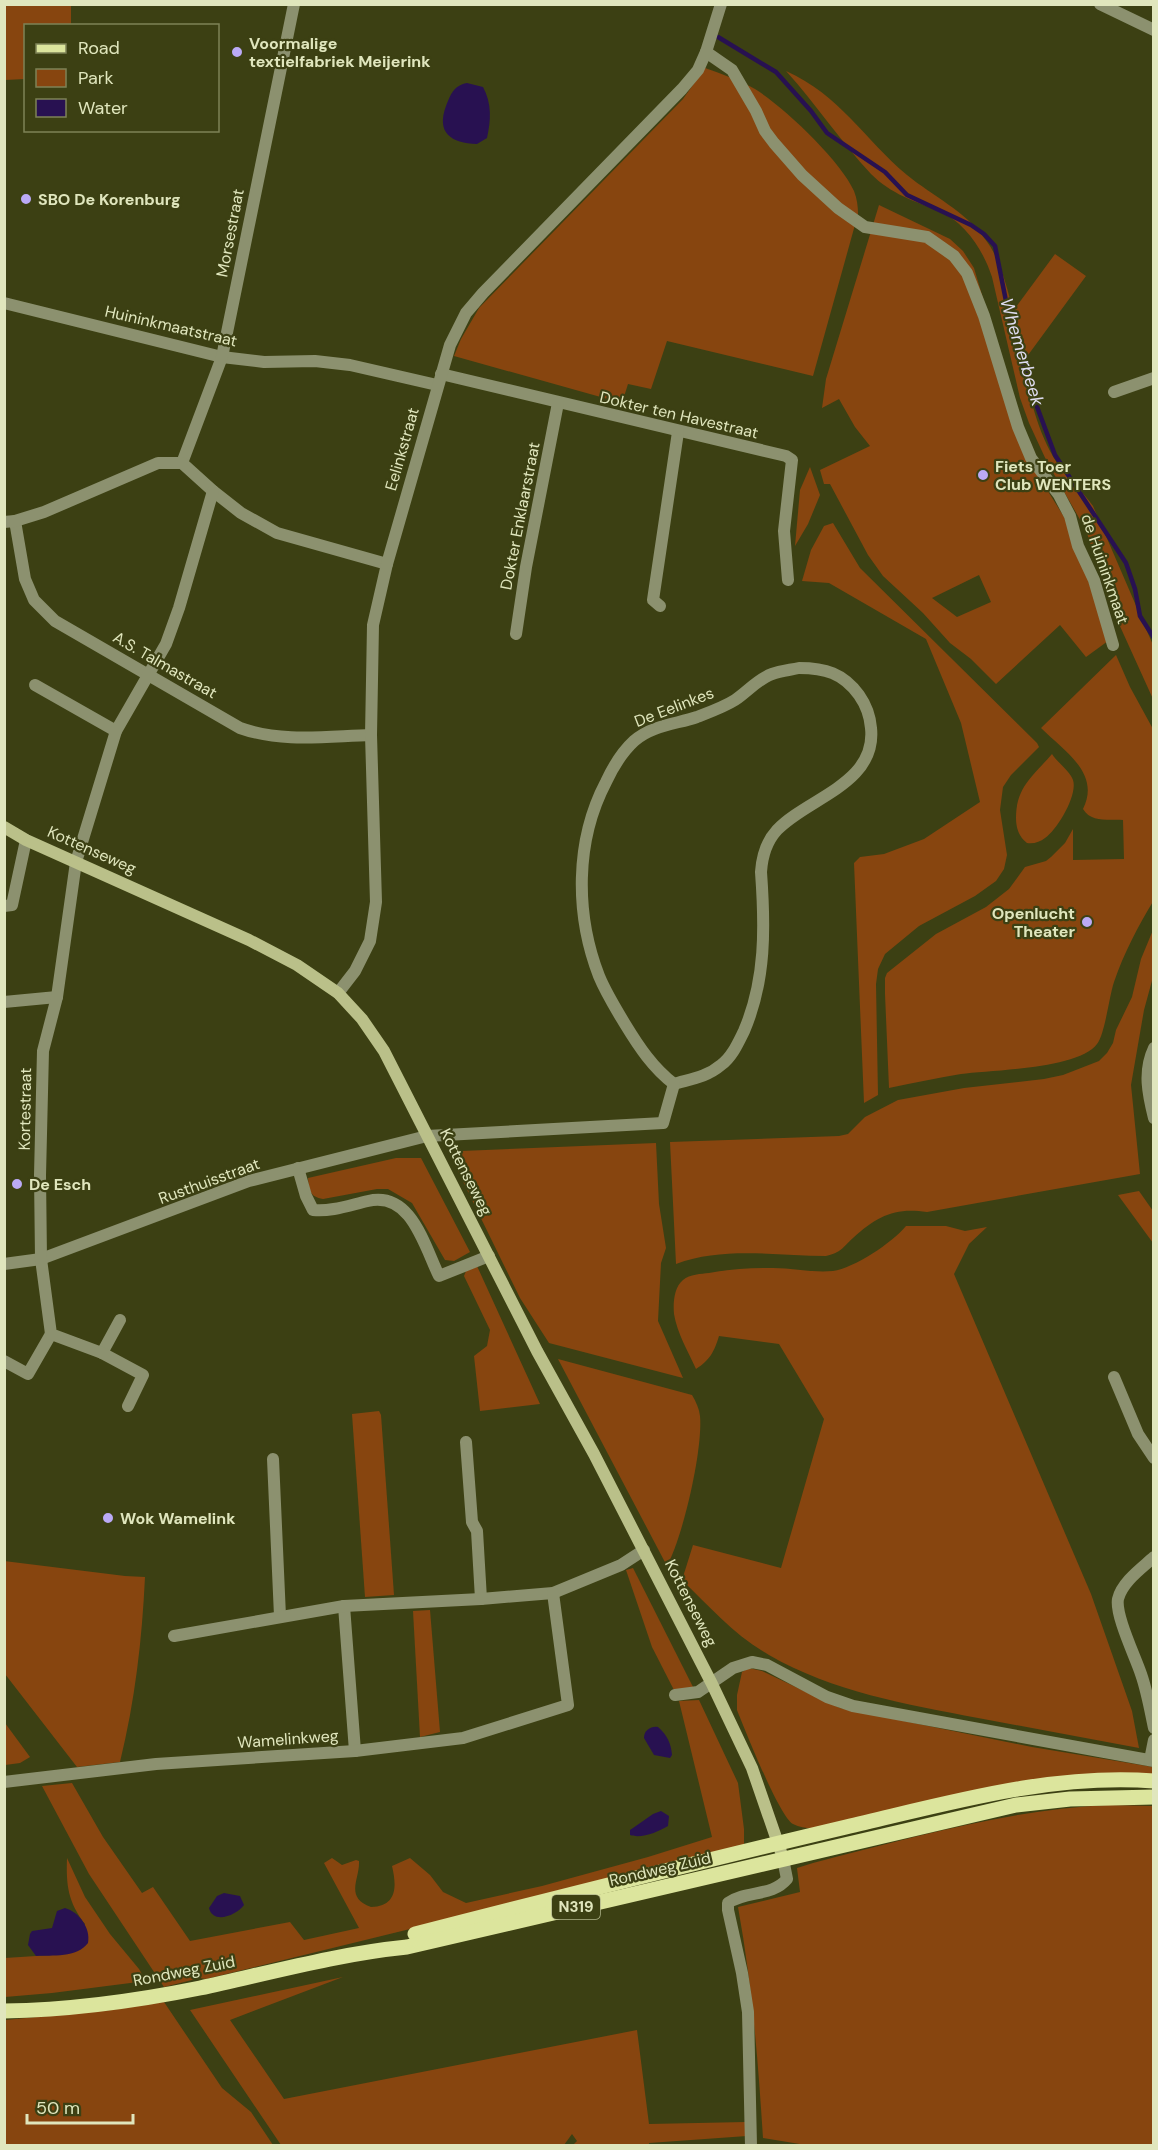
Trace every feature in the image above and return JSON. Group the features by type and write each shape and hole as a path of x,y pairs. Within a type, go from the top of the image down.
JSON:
{"main road":[{"name":"N319","path":"778,1843 1015,1790 1109,1780 1154,1781"},
{"name":"N319","path":"783,1859 1016,1805 1070,1799 1154,1797"},
{"name":"Rondweg Zuid","path":"368,1951 403,1938 651,1873 778,1843"},
{"name":"Rondweg Zuid","path":"4,2011 135,1999 197,1988 368,1951 406,1947 783,1859"}],"street":[{"name":"Morsestraat","path":"182,463 222,357 294,4"},
{"name":"Eelinkstraat","path":"338,993 355,971 370,941 376,902 372,735 373,625 387,564 450,345 466,313 483,293 698,70 721,4"},
{"path":"1100,4 1154,30"},
{"name":"de Huininkmaat","path":"706,51 732,70 774,144 801,175 838,208 865,227 927,237 954,256 966,273 984,316 1018,427 1031,458 1059,495 1070,516 1078,546 1094,580 1113,645"},
{"name":"Huininkmaatstraat","path":"4,303 222,357 264,362 315,361 439,380"},
{"path":"1114,392 1154,378"},
{"name":"Dokter ten Havestraat","path":"439,380 558,403 792,459 784,531 788,580"},
{"name":"Dokter Enklaarstraat","path":"516,634 526,567 558,403"},
{"path":"660,606 653,600 678,432"},
{"path":"10,521 44,512 158,463 182,463 241,513 277,533 387,564"},
{"name":"Kortestraat","path":"51,1334 41,1259 40,1175 43,1051 57,997 76,862 116,731 166,644 179,608 213,491"},
{"name":"A.S. Talmastraat","path":"10,521 25,579 34,600 55,621 240,728 278,737 372,735"},
{"name":"De Eelinkes","path":"799,668 819,668 836,675 853,687 866,704 872,731 871,746 862,766 846,782 793,816 776,831 768,843 762,860 761,872 763,954 752,1013 736,1048 723,1064 705,1076 674,1084 660,1073 639,1046 600,977 590,948 582,905 581,878 586,839 595,806 617,762 641,735 717,709 734,701 772,674 799,668"},
{"path":"35,685 116,731"},
{"name":"Kottenseweg","path":"4,827 26,840 249,940 297,965 338,993 362,1019 384,1051 712,1684 752,1768 778,1843 787,1879 781,1886 772,1890 735,1898 728,1903 748,2012 751,2145"},
{"name":"Kottenseweg","path":"4,906 12,905 26,840"},
{"path":"4,1002 57,997"},
{"path":"1154,1048 1147,1065 1147,1082 1154,1118"},
{"path":"427,1136 663,1123 674,1084"},
{"name":"Rusthuisstraat","path":"4,1264 41,1259 249,1181 427,1136"},
{"path":"298,1168 306,1196 313,1210 324,1211 376,1199 396,1203 409,1214 439,1276 489,1256"},
{"path":"102,1353 120,1320"},
{"path":"4,1361 28,1374 51,1334 102,1353 143,1375 128,1406"},
{"path":"1114,1377 1138,1434 1154,1458"},
{"path":"465,1442 472,1522 477,1531 481,1599"},
{"path":"273,1459 280,1616"},
{"path":"174,1636 344,1606 553,1593 621,1565 644,1550"},
{"path":"1154,1557 1127,1582 1118,1600 1122,1621 1148,1697 1154,1728"},
{"name":"Wamelinkweg","path":"4,1782 156,1764 355,1751 463,1738 568,1705 553,1593"},
{"path":"344,1606 355,1751"},
{"path":"675,1695 698,1692 733,1668 752,1662 768,1665 827,1697 853,1706 1152,1761 1154,1740"}],"green space":[{"path":"5,5 71,5 71,24 24,24 24,79 5,80"},
{"path":"705,68 755,89 781,108 825,150 854,191 858,214 813,376 667,341 651,389 628,384 622,403 454,356 479,308 683,99"},
{"path":"786,71 822,92 907,175 958,212 977,229 999,264 1013,311 1055,254 1086,276 1023,362 1044,439 1057,463 1093,506 1153,645 1153,699 1109,602 1086,530 1047,462 1029,423 1020,398 992,277 984,257 972,238 949,216 895,192 871,174"},
{"path":"879,205 950,239 963,251 974,268 1034,469 1071,528 1108,641 1086,657 1060,625 996,684 971,659 950,643 923,613 883,576 868,555 830,484 824,484 820,470 870,446 855,427 839,399 822,408 826,379","holes":["979,575 991,602 957,617 932,598"]},
{"path":"810,467 820,495 808,524 795,546 800,490"},
{"path":"833,523 860,568 1039,747 1011,775 1003,787 1000,810 1007,855 1004,869 996,881 975,896 919,926 885,954 878,969 876,984 878,1095 864,1103 854,863 860,857 884,854 924,839 980,802 961,723 926,639 829,583 802,581 811,550 824,526"},
{"path":"1116,655 1153,729 1154,900 1118,971 1100,1039 1087,1052 1072,1059 1034,1067 961,1074 889,1088 885,994 887,973 936,934 986,907 1009,889 1025,867 1046,861 1065,843 1073,829 1073,860 1124,859 1123,820 1095,818 1086,813 1083,809 1087,796 1084,774 1069,754 1041,728"},
{"path":"1052,754 1073,780 1070,803 1050,834 1039,842 1027,843 1020,835 1017,825 1019,798 1032,776"},
{"path":"1153,930 1153,977 1144,1010 1131,1085 1140,1174 927,1212 896,1212 870,1224 841,1249 826,1256 731,1254 694,1258 676,1264 670,1142 839,1136 848,1134 865,1117 898,1100 964,1088 1044,1079 1063,1075 1099,1061 1113,1043 1116,1030 1132,997 1141,959"},
{"path":"656,1143 659,1204 666,1248 661,1263 658,1321 683,1378 549,1343 520,1298 450,1155 461,1151"},
{"path":"396,1158 421,1158 470,1252 454,1261 445,1260 412,1203 388,1189 323,1199 315,1197 310,1189 308,1178"},
{"path":"1139,1191 1153,1211 1153,1243 1118,1195"},
{"path":"906,1226 946,1226 965,1231 987,1227 969,1244 954,1274 1091,1594 1132,1711 1139,1748 897,1702 844,1688 793,1668 745,1639 682,1580 693,1545 781,1568 824,1419 779,1344 719,1336 711,1355 696,1369 675,1321 675,1296 680,1283 692,1275 733,1270 773,1268 833,1271 842,1269 872,1254 892,1240"},
{"path":"477,1266 540,1404 480,1411 474,1356 487,1346 490,1330 464,1276 466,1271"},
{"path":"558,1359 692,1395 695,1400 700,1413 700,1431 695,1470 679,1535 667,1566"},
{"path":"379,1411 394,1595 365,1597 352,1414"},
{"path":"4,1561 145,1577 137,1670 120,1762 77,1767 5,1674"},
{"path":"633,1568 694,1689 676,1694 652,1647 626,1570"},
{"path":"430,1610 440,1732 420,1737 413,1611"},
{"path":"749,1668 762,1671 840,1708 1032,1747 1153,1767 1153,1777 1121,1774 835,1827 798,1826 787,1818 779,1806 737,1710 737,1695 742,1672"},
{"path":"699,1700 738,1783 744,1847 206,1979 200,1978 164,1987 89,1874 42,1786 72,1783 103,1837 142,1893 153,1887 190,1941 290,1922 304,1940 359,1928 324,1863 332,1858 342,1865 359,1861 356,1893 363,1903 371,1907 380,1906 390,1899 394,1888 392,1866 410,1858 430,1875 443,1892 466,1903 542,1886 712,1837 679,1701"},
{"path":"5,1723 30,1757 20,1763 5,1765"},
{"path":"1108,1805 1153,1806 1153,2145 812,2146 763,2138 754,2022 738,1907 800,1892 797,1868 813,1863 959,1826 1033,1813"},
{"path":"67,1858 85,1897 146,1981 5,1997 5,1958 67,1954 85,1924 69,1893"},
{"path":"343,1977 230,2020 284,2099 637,2030 649,2124 746,2122 747,2136 649,2143 649,2145 573,2145 577,2141 572,2134 564,2145 281,2145 190,2010"},
{"path":"164,2002 222,2088 251,2112 273,2145 5,2146 5,2020 111,2010"}],"water":[{"path":"467,83 483,87 489,106 487,138 477,144 453,139 448,135 443,123 443,115 451,94 456,88"},
{"path":"658,1727 670,1743 672,1755 670,1758 654,1755 644,1738 648,1729"},
{"path":"661,1811 669,1816 668,1826 654,1833 630,1835 630,1830"},
{"path":"224,1893 240,1896 244,1905 231,1915 215,1916 209,1908 217,1896"},
{"path":"65,1908 75,1913 83,1921 88,1932 88,1943 71,1953 36,1956 28,1945 30,1934 32,1931 52,1928 57,1911"}],"waterway":[{"name":"Whemerbeek","path":"718,37 776,72 811,111 827,133 885,172 907,195 971,225 995,246 1012,331 1055,455 1126,563 1135,589 1140,616 1154,638"}],"place":[{"name":"Voormalige textielfabriek Meijerink","path":"237,52"},
{"name":"SBO De Korenburg","path":"26,199"},
{"name":"Fiets Toer Club WENTERS","path":"983,475"},
{"name":"Openlucht Theater","path":"1087,922"},
{"name":"De Esch","path":"17,1184"},
{"name":"Wok Wamelink","path":"108,1518"}]}
